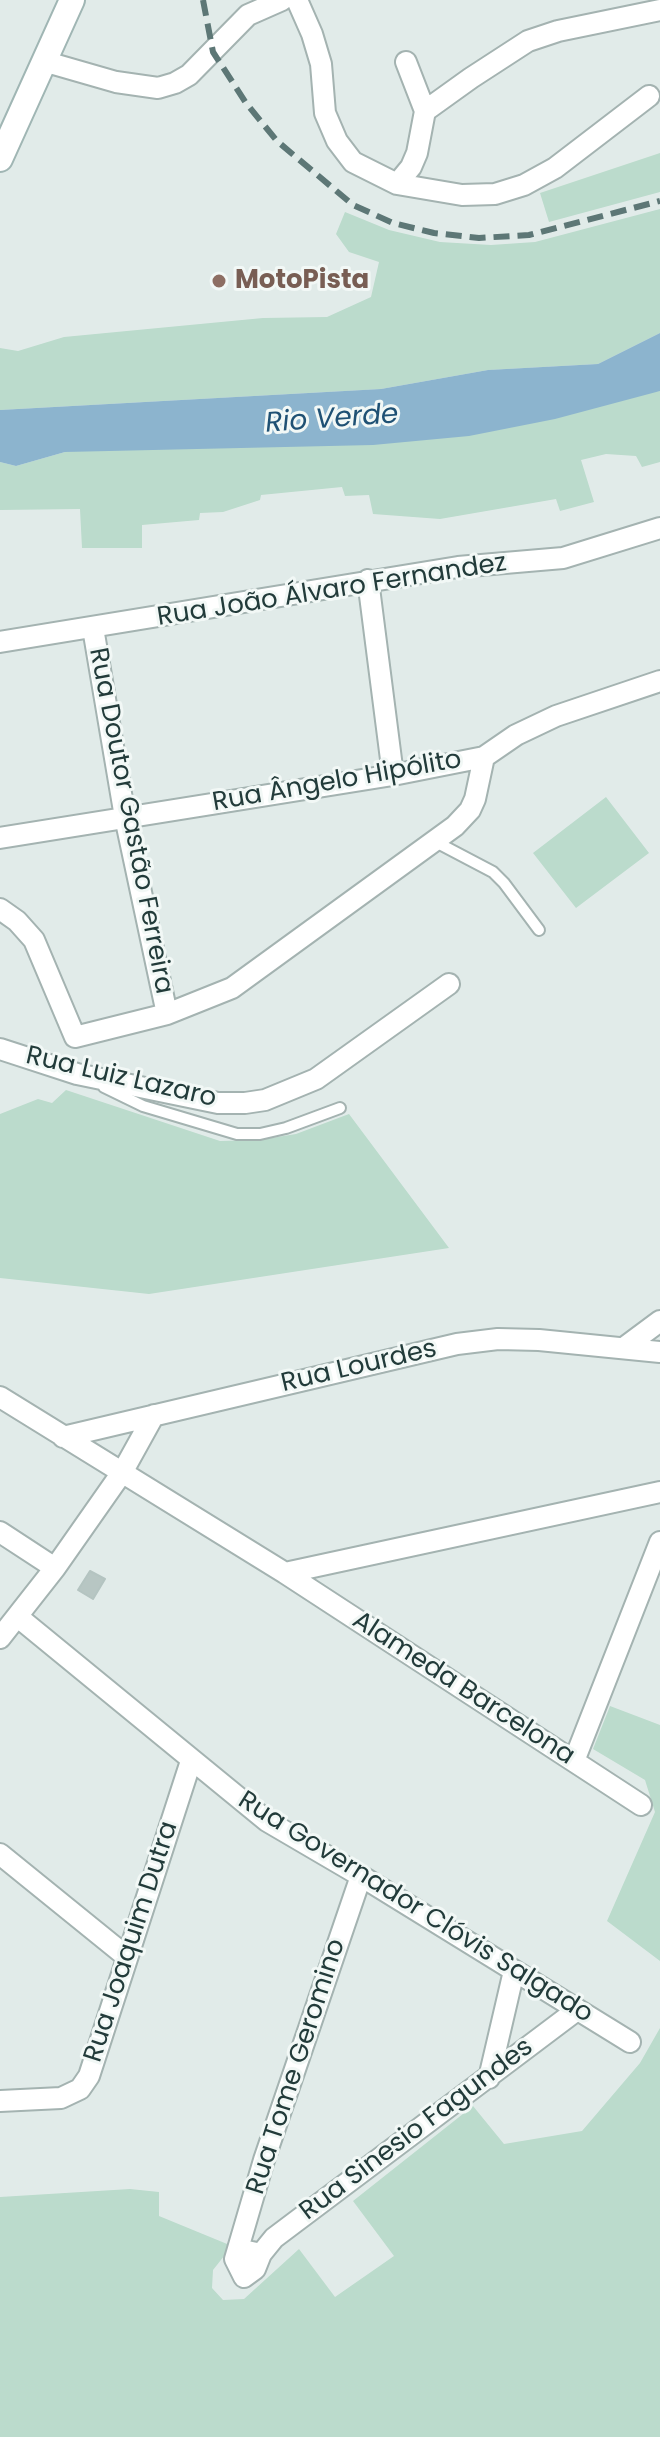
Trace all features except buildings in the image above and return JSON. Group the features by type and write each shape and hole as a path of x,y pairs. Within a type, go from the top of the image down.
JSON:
{"main road":[{"path":"0,159 72,0"}],"street":[{"path":"43,61 116,82 158,88 189,75 248,15 282,0"},
{"path":"297,0 321,64 325,113 337,141 353,162 397,184 462,195 495,194 524,185 555,168 649,96"},
{"path":"425,111 528,41 558,31 660,10"},
{"path":"397,184 411,167 417,153 425,111 406,62"},
{"name":"Rua João Álvaro Fernandez","path":"0,642 368,580 458,567 563,558 660,528"},
{"path":"368,580 393,775"},
{"name":"Rua Doutor Gastão Ferreira","path":"93,628 125,817 167,1014"},
{"name":"Rua Ângelo Hipólito","path":"0,838 393,775 484,757 516,735 556,716 658,685"},
{"path":"54,1068 75,1037 167,1014 232,988 455,826 470,810 475,799 484,757"},
{"path":"0,909 17,921 34,940 75,1037"},
{"name":"Rua Luiz Lazaro","path":"0,1049 77,1074 218,1103 245,1103 265,1100 316,1079 449,984"},
{"path":"625,1347 660,1321"},
{"name":"Rua Lourdes","path":"63,1437 457,1344 525,1339 660,1352"},
{"name":"Alameda Barcelona","path":"0,1397 285,1573 641,1805"},
{"path":"0,1638 55,1568 123,1471 154,1415"},
{"path":"285,1573 660,1492"},
{"path":"0,1532 55,1568"},
{"path":"574,1761 660,1542"},
{"name":"Rua Governador Clóvis Salgado","path":"18,1617 267,1821 630,2042"},
{"name":"Rua Joaquim Dutra","path":"0,2101 61,2098 72,2094 85,2083 191,1761"},
{"path":"0,1854 127,1957"},
{"name":"Rua Tome Geromino","path":"235,2259 264,2160 361,1876"},
{"path":"489,2078 514,1971"},
{"name":"Rua Sinesio Fagundes","path":"235,2259 244,2277 255,2269 261,2254 274,2238 577,2010"}],"lane":[{"path":"432,840 493,872 539,930"},
{"path":"77,1074 143,1106 237,1134 260,1134 286,1128 340,1108"}],"green space":[{"path":"660,153 660,192 549,222 540,193"},
{"path":"660,209 660,333 598,364 488,370 381,389 0,410 0,348 18,351 64,337 263,318 327,317 371,297 379,262 349,252 336,234 345,212 389,230 440,242 491,245 535,242"},
{"path":"660,391 660,462 642,467 636,456 606,454 581,460 594,502 560,511 556,499 440,519 373,514 369,495 345,496 342,487 261,495 260,500 223,512 200,513 199,520 142,525 142,548 82,548 80,509 0,510 0,462 16,466 65,452"},
{"path":"606,797 649,853 576,908 533,853"},
{"path":"66,1090 220,1141 259,1140 296,1134 349,1114 449,1248 149,1294 0,1278 0,1114 38,1099 52,1103"},
{"path":"610,1706 660,1725 660,1961 607,1921 655,1812 645,1780 593,1749"},
{"path":"660,2028 660,2437 0,2437 0,2197 130,2189 159,2192 159,2216 232,2246 213,2270 212,2288 223,2300 244,2299 299,2249 335,2297 394,2256 353,2201 473,2106 504,2144 582,2131 640,2063"}],"water":[{"name":"Rio Verde","path":"660,333 660,391 555,419 469,436 373,445 65,452 16,466 0,462 0,410 381,389 488,370 598,364"}],"railway":[{"path":"203,0 213,52 246,103 277,141 353,205 393,223 434,233 479,238 529,235 660,201"}],"place":[{"name":"MotoPista","path":"219,281"}]}
